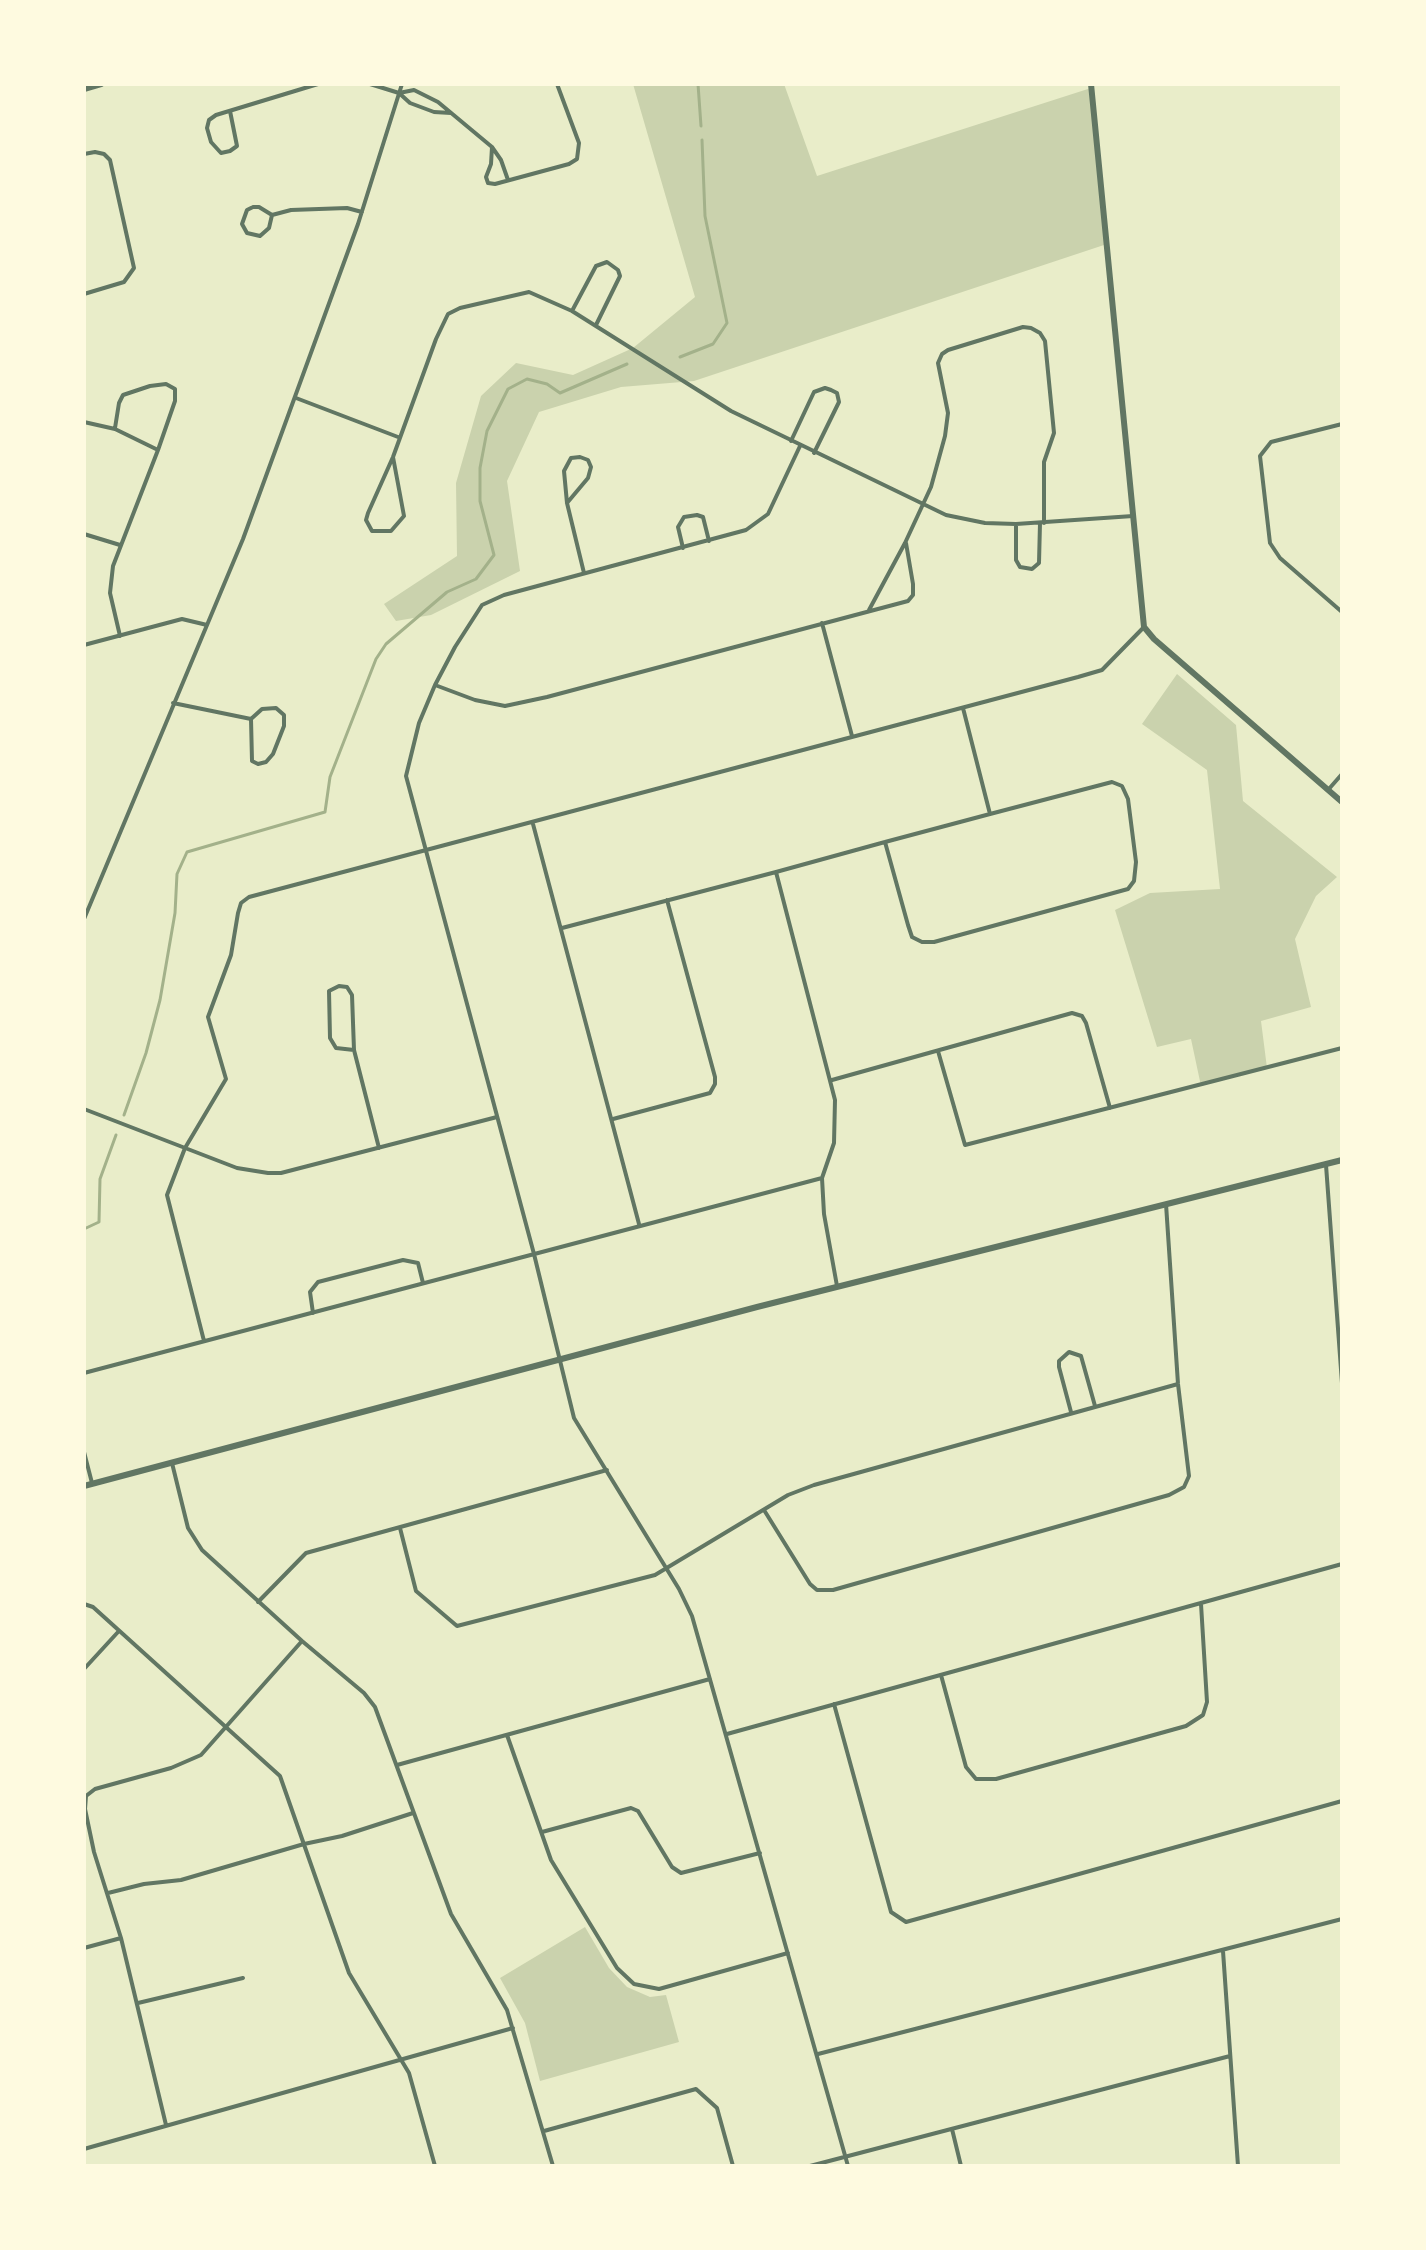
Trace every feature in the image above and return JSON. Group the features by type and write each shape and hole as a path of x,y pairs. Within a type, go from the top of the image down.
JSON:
{"street":[{"path":"84,89 101,84"},
{"path":"230,111 237,146 221,153 211,142 207,128 209,120 216,115 318,84"},
{"path":"370,84 399,93 417,91 438,102 492,147 501,160 508,180"},
{"path":"84,919 243,539 362,212 402,84"},
{"path":"492,147 486,177 488,183 495,184 569,164 577,159 579,143 557,84"},
{"path":"1091,84 1144,627 1342,802"},
{"path":"399,93 410,103 434,112 452,113"},
{"path":"84,154 104,154 110,160 134,268 124,282 84,294"},
{"path":"272,215 269,228 260,236 243,230 241,220 247,210 259,207 272,215 291,210 347,208 362,212"},
{"path":"572,311 596,266 607,262 618,270 620,276 596,325"},
{"path":"393,457 404,516 391,531 372,531 366,520 368,513 448,314 460,308 529,292 596,325 731,411 946,515 985,523 1016,524 1133,516"},
{"path":"869,610 924,505 945,436 948,413 938,371 942,354 1023,327 1040,333 1045,341 1054,433 1044,462 1039,563 1032,569 1020,567 1016,560 1016,524"},
{"path":"115,429 123,395 166,384 175,389 175,401 112,571 110,593 120,636"},
{"path":"791,441 814,392 825,388 837,393 839,402 814,453"},
{"path":"296,398 399,437"},
{"path":"84,422 115,429 158,450"},
{"path":"1342,424 1271,442 1260,456 1270,543 1280,558 1342,612"},
{"path":"800,446 768,514 746,530 504,595 482,605 435,685 419,723 406,776 534,1254 574,1418 692,1616 707,1660 848,2166"},
{"path":"567,503 588,478 591,467 588,460 571,458 564,471 567,503 584,573"},
{"path":"683,548 678,527 684,517 703,517 709,541"},
{"path":"84,534 120,545"},
{"path":"435,685 475,700 505,706 908,601 913,595 905,543"},
{"path":"84,645 182,619 207,625"},
{"path":"822,623 852,736"},
{"path":"204,1341 167,1195 185,1148 226,1079 208,1017 231,955 241,903 249,897 533,824 1102,670 1144,627"},
{"path":"173,703 251,719"},
{"path":"276,708 284,715 284,726 273,754 266,762 258,764 252,761 251,719 262,709 276,708"},
{"path":"963,708 990,814"},
{"path":"1328,790 1342,774"},
{"path":"562,928 776,872 885,842 1112,782 1122,786 1128,799 1136,862 1134,881 1128,889 934,942 922,942 912,937 885,842"},
{"path":"533,824 639,1225"},
{"path":"776,872 835,1100 834,1143 822,1178 824,1214 837,1286"},
{"path":"613,1119 710,1093 715,1084 667,900"},
{"path":"354,1050 336,1048 330,1038 329,991 339,986 347,987 352,995 354,1050 379,1148"},
{"path":"832,1080 1072,1013 1082,1016 1086,1023 1110,1108"},
{"path":"938,1051 965,1145 1342,1048"},
{"path":"84,1109 237,1168 268,1173 281,1173 497,1117"},
{"path":"84,1452 88,1484 837,1286 1342,1160"},
{"path":"1326,1165 1342,1383"},
{"path":"84,1373 822,1178"},
{"path":"764,1510 810,1584 817,1590 833,1590 1169,1495 1184,1487 1189,1476 1178,1384 1166,1204"},
{"path":"313,1313 310,1292 318,1282 403,1260 418,1263 423,1283"},
{"path":"1071,1412 1059,1367 1059,1361 1069,1352 1081,1356 1095,1406"},
{"path":"400,1528 416,1591 457,1626 655,1575 788,1495 814,1485 1178,1384"},
{"path":"172,1463 188,1528 202,1550 371,1700 451,1914 504,2004 514,2028 553,2166"},
{"path":"258,1602 306,1553 607,1470"},
{"path":"727,1734 1342,1564"},
{"path":"84,1604 93,1607 280,1776 349,1973 409,2073 434,2166"},
{"path":"941,1675 966,1767 976,1779 996,1779 1186,1726 1203,1715 1207,1702 1201,1604"},
{"path":"84,1669 118,1632"},
{"path":"166,2125 121,1938 94,1852 85,1809 86,1796 95,1789 171,1768 201,1755 302,1641"},
{"path":"397,1765 710,1679"},
{"path":"834,1704 891,1912 906,1922 1342,1801"},
{"path":"507,1735 551,1860 617,1968 634,1984 659,1989 788,1953"},
{"path":"541,1833 631,1808 638,1811 672,1867 681,1873 760,1853"},
{"path":"108,1893 144,1884 181,1880 239,1865 413,1813"},
{"path":"818,2054 1342,1919"},
{"path":"84,1948 121,1938"},
{"path":"1223,1951 1238,2166"},
{"path":"138,2003 243,1978"},
{"path":"84,2149 514,2028"},
{"path":"810,2166 1230,2056"},
{"path":"543,2131 696,2089 717,2108 733,2166"},
{"path":"952,2129 961,2166"}],"green space":[{"path":"633,84 784,84 817,176 1091,88 1107,244 694,381 621,387 539,412 507,481 520,571 431,615 396,621 384,604 457,556 456,483 481,396 516,363 573,375 633,348 695,297"},
{"path":"1177,674 1236,725 1243,801 1337,877 1316,896 1295,939 1311,1007 1261,1021 1267,1068 1201,1086 1191,1039 1157,1047 1115,910 1150,893 1220,889 1207,770 1142,724"},
{"path":"585,1927 609,1968 627,1987 650,1997 666,1995 679,2042 540,2081 525,2023 500,1978"}],"waterway":[{"path":"698,84 701,126"},
{"path":"680,357 713,344 727,323 705,216 702,140"},
{"path":"124,1115 146,1053 160,1000 175,913 177,874 187,852 325,812 330,777 376,659 386,644 447,592 476,579 494,555 480,501 480,468 487,431 508,389 527,379 547,384 560,393 627,364"},
{"path":"84,1229 99,1222 100,1179 116,1135"}]}
